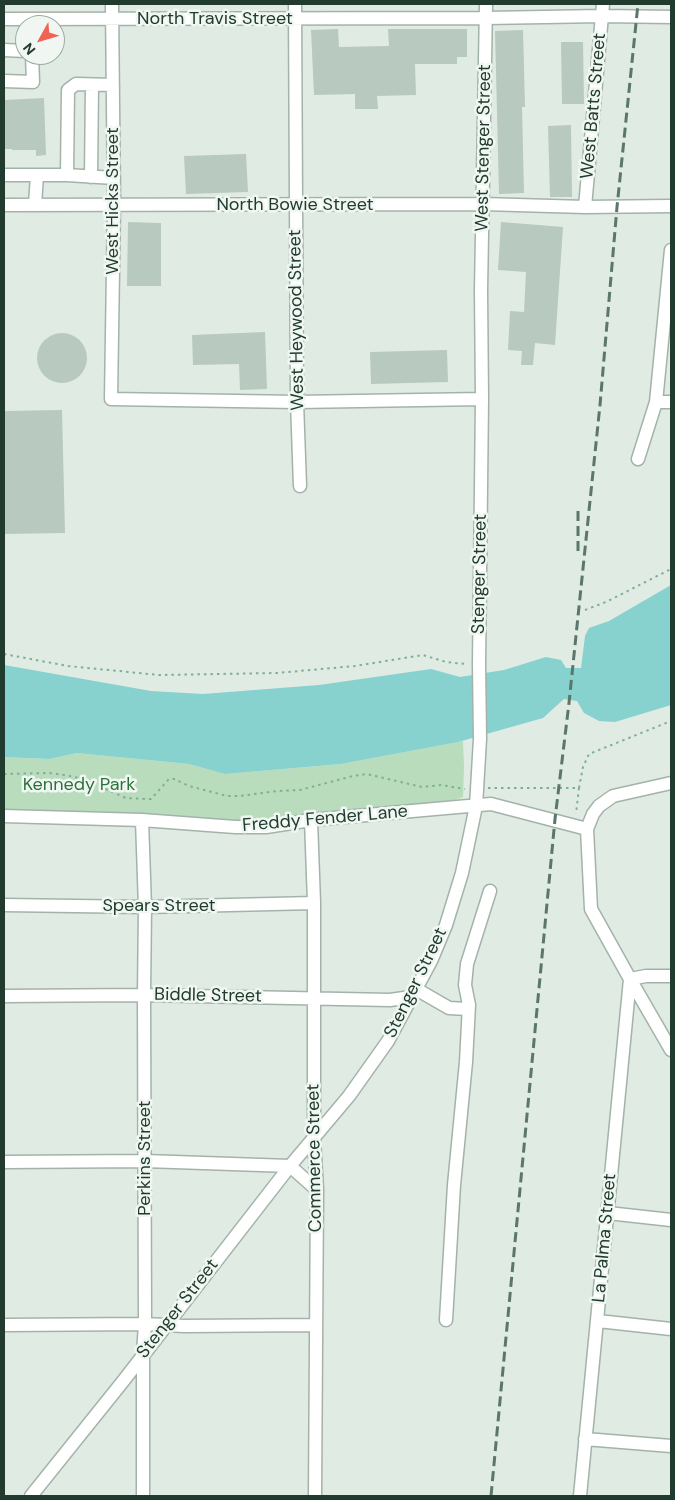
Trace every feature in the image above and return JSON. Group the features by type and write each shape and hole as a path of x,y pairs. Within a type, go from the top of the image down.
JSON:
{"street":[{"name":"West Hicks Street","path":"112,4 114,205 111,399 297,402"},
{"name":"West Heywood Street","path":"295,4 297,402 300,486"},
{"name":"West Stenger Street","path":"481,291 486,4"},
{"name":"North Travis Street","path":"4,19 486,18 602,10 636,16 671,17"},
{"name":"West Batts Street","path":"585,207 602,10"},
{"path":"4,81 33,82 32,65"},
{"path":"67,175 68,90 76,84 113,85"},
{"path":"91,177 92,85"},
{"path":"4,175 67,175 114,178"},
{"path":"35,205 37,175"},
{"name":"North Bowie Street","path":"4,205 484,204 585,207 671,206"},
{"path":"638,459 656,402 671,250"},
{"name":"Stenger Street","path":"31,1496 124,1380 290,1166 349,1096 388,1041 431,961 446,925 462,873 476,806 480,738 481,291"},
{"path":"297,402 482,399"},
{"path":"656,402 671,402"},
{"path":"671,782 613,796 593,814 587,829 591,909 671,1050"},
{"name":"Freddy Fender Lane","path":"4,816 142,820 235,827 266,827 311,820 491,804 587,829"},
{"name":"Perkins Street","path":"142,820 145,907 144,1161 146,1324 143,1354 143,1496"},
{"name":"Commerce Street","path":"311,820 314,903 314,1139 317,1190 315,1496"},
{"path":"446,1320 454,1185 466,1062 468,1009 465,985 467,964 490,891"},
{"name":"Spears Street","path":"4,905 145,907 314,903"},
{"path":"630,979 646,976 671,976"},
{"name":"La Palma Street","path":"580,1496 630,979"},
{"path":"414,993 449,1008 468,1009"},
{"name":"Biddle Street","path":"4,996 144,995 390,1000 414,993"},
{"path":"4,1162 144,1161 290,1166 317,1190"},
{"path":"608,1213 671,1220"},
{"path":"598,1322 671,1329"},
{"path":"4,1325 315,1325"},
{"path":"585,1439 671,1446"}],"path":[{"path":"585,610 606,602 671,569"},
{"path":"4,654 68,666 159,675 294,671 354,666 422,655 458,665 479,664"},
{"path":"574,825 583,766 589,754 671,721"},
{"path":"4,774 50,773 65,775 83,779 126,798 146,799 151,799 168,779 174,779 189,786 233,796 300,790 366,774 422,787 441,785 463,789 508,787 579,788"}],"green space":[{"name":"Kennedy Park","path":"463,741 463,797 452,801 245,821 4,813 4,757 49,759 77,753 189,764 225,774 341,764"}],"water":[{"path":"671,585 671,705 615,722 599,721 584,713 577,701 564,699 543,718 458,742 341,764 225,774 189,764 77,753 49,759 4,757 4,665 151,691 203,694 319,685 431,669 460,677 504,670 546,657 561,660 566,668 581,668 585,636 589,628 609,621"}],"building":[{"path":"338,29 339,47 389,46 388,29 467,29 467,57 457,57 457,64 415,64 416,95 377,96 378,109 355,109 355,94 314,95 311,30"},
{"path":"523,30 525,107 522,107 524,193 499,194 495,31"},
{"path":"561,42 583,42 584,104 562,104"},
{"path":"44,98 46,155 36,156 36,150 4,149 4,100"},
{"path":"571,125 572,197 550,197 548,126"},
{"path":"246,154 248,192 186,194 184,156"},
{"path":"128,222 161,223 161,286 127,286"},
{"path":"501,222 563,227 555,345 535,343 533,365 521,365 522,351 508,350 510,311 524,312 526,272 498,270"},
{"path":"265,332 267,389 240,390 239,364 193,365 192,335"},
{"path":"57,333 67,333 80,340 87,353 87,363 80,376 67,383 57,383 48,379 41,372 37,363 37,353 41,344 48,337"},
{"path":"447,350 448,382 371,384 370,352"},
{"path":"62,410 65,533 4,534 4,411"}],"railway":[{"path":"491,1496 555,819 600,405 617,207 638,4"},
{"path":"578,510 578,551"}]}
